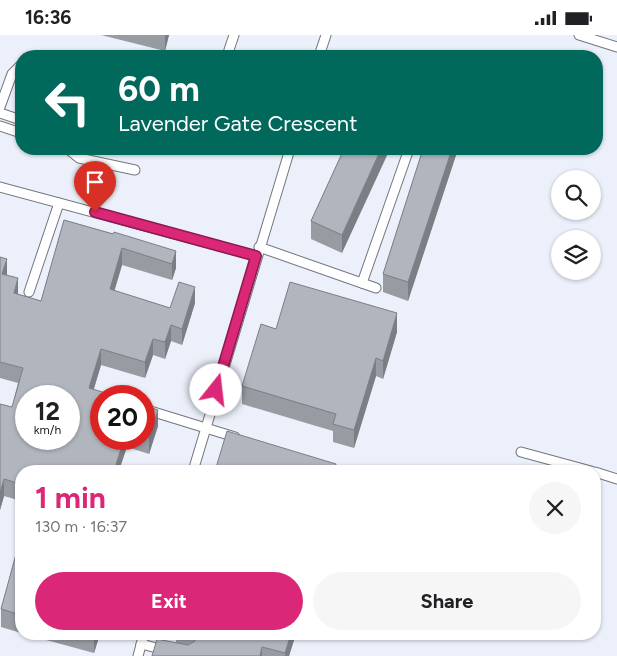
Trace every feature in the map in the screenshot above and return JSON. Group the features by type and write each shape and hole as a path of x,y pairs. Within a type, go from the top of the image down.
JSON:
{"lane":[{"path":"229,50 234,35"},
{"path":"321,50 326,35"},
{"path":"585,36 617,47"},
{"path":"1,100 15,72"},
{"path":"0,113 15,118"},
{"path":"0,127 15,131"},
{"path":"75,155 79,158 136,170"},
{"path":"195,465 257,251 288,155"},
{"path":"362,283 407,155"},
{"path":"0,187 257,251 376,288"},
{"path":"29,292 59,203"},
{"path":"155,412 243,439"},
{"path":"522,452 569,465"},
{"path":"601,474 617,479"},
{"path":"138,656 142,640"},
{"path":"141,644 189,656"}],"building":[{"path":"341,155 378,155 342,235 311,221"},
{"path":"421,155 450,155 408,282 383,274"},
{"path":"64,220 113,234 114,232 176,251 172,264 122,248 110,289 170,308 179,282 195,287 182,329 171,325 165,342 153,339 145,362 101,349 89,388 90,450 121,450 116,465 15,465 15,482 4,479 0,493 0,404 12,407 15,396 15,450 80,450 80,385 18,385 23,368 0,362 0,257 7,259 2,274 18,278 14,293 41,301"},
{"path":"290,282 397,313 383,361 376,358 354,430 333,424 336,414 242,386 261,324 276,329"},
{"path":"227,431 336,464 336,465 217,465"},
{"path":"15,558 15,613 1,609"},
{"path":"157,640 188,645 195,641 289,640 285,653 262,647 260,656 152,656"}],"route":[{"path":"95,212 256,256 216,390"}]}
